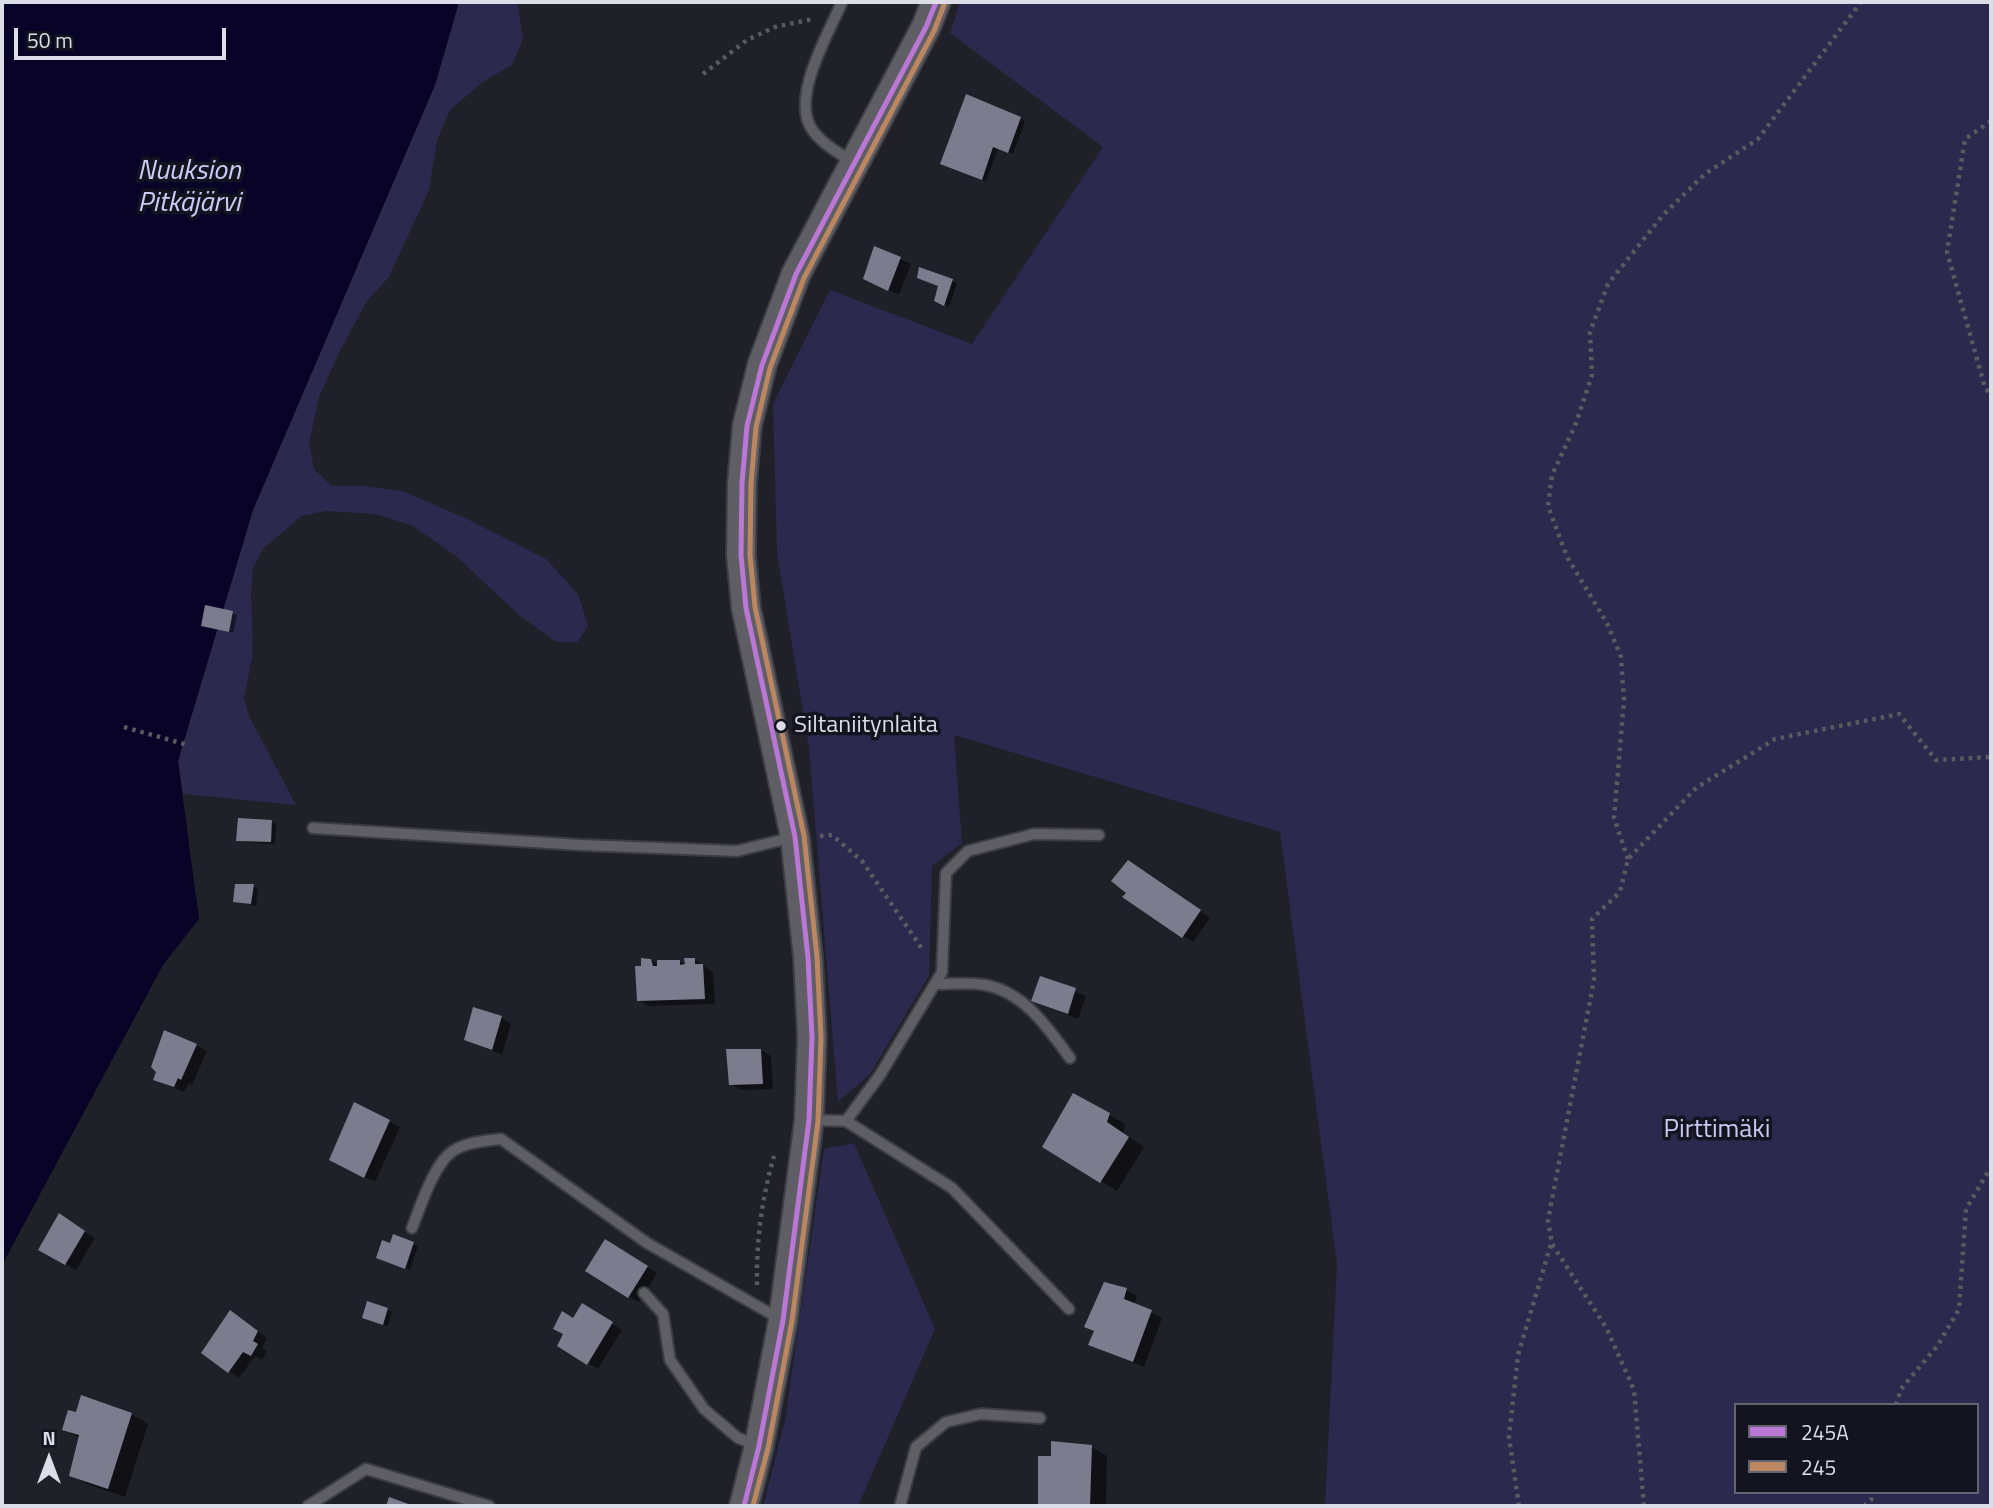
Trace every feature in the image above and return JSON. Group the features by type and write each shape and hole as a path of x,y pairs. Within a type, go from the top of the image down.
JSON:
{"street":[{"path":"744,1506 759,1446 783,1320 808,1120 812,1037 808,958 795,837 746,608 741,555 747,426 762,365 796,274 926,27 936,2"}],"lane":[{"path":"842,2 813,65 806,92 807,114 812,130 834,151 855,163"},
{"path":"313,828 581,845 737,851 795,837"},
{"path":"846,1121 880,1075 942,972 946,873 968,851 1034,835 1100,835"},
{"path":"935,984 984,984 1011,993 1043,1022 1070,1059"},
{"path":"808,1120 846,1121 952,1188 1069,1308"},
{"path":"412,1228 433,1176 452,1151 476,1142 501,1139 647,1243 783,1320"},
{"path":"644,1293 663,1314 670,1360 704,1409 738,1438 759,1446"},
{"path":"900,1506 916,1447 946,1422 981,1414 1040,1418"},
{"path":"308,1506 366,1469 489,1506"}],"path":[{"path":"1628,859 1614,818 1624,699 1621,657 1607,623 1567,557 1548,506 1552,475 1575,426 1592,375 1590,332 1608,284 1663,215 1706,174 1758,139 1861,2"},
{"path":"703,74 747,40 775,27 837,14"},
{"path":"1991,121 1965,139 1947,251 1985,388 1991,395"},
{"path":"1644,1506 1634,1390 1607,1329 1552,1244 1548,1220 1594,980 1592,919 1620,892 1628,859 1696,788 1775,739 1899,714 1936,760 1991,757"},
{"path":"124,727 188,745"},
{"path":"795,837 832,835 862,860 920,948 942,972"},
{"path":"1897,1403 1901,1389 1938,1345 1959,1308 1966,1209 1991,1167"},
{"path":"1518,1506 1509,1437 1518,1355 1552,1244"}],"green space":[{"path":"459,2 517,2 523,39 512,65 484,81 450,110 437,140 429,190 389,277 367,301 319,397 309,443 314,469 332,486 362,486 403,491 467,519 546,559 578,594 588,626 577,642 556,642 519,615 456,556 411,525 375,514 326,511 301,516 263,549 253,568 253,653 244,697 249,716 296,805 183,794 178,761 253,510 435,85"},
{"name":"Pirttimäki","path":"960,2 1991,2 1991,1506 1325,1506 1337,1264 1280,832 954,735 962,843 932,866 929,976 870,1074 838,1102 809,748 777,552 773,404 830,290 972,344 1103,147 950,33"},
{"path":"854,1143 935,1329 858,1506 763,1506 785,1420 824,1149"}],"water":[{"name":"Nuuksion Pitkäjärvi","path":"2,2 459,2 435,85 253,510 178,761 199,919 163,965 2,1265"}],"building":[{"path":"966,94 1021,117 1008,153 993,147 982,180 940,164"},
{"path":"874,246 901,257 888,291 863,279"},
{"path":"919,267 953,279 944,306 934,301 938,286 917,278"},
{"path":"205,605 233,611 229,632 201,626"},
{"path":"238,818 272,820 271,842 236,841"},
{"path":"1128,860 1201,910 1182,938 1122,897 1126,893 1111,881"},
{"path":"235,884 254,884 251,904 233,902"},
{"path":"641,958 651,959 653,966 657,966 657,960 680,960 680,965 685,964 684,958 695,958 695,964 703,964 705,999 637,1001 635,966 641,966"},
{"path":"1040,976 1076,988 1068,1014 1031,1001"},
{"path":"473,1007 502,1016 492,1050 464,1040"},
{"path":"164,1030 197,1044 181,1080 178,1078 174,1087 153,1080 156,1072 151,1067"},
{"path":"726,1049 761,1049 763,1084 729,1085"},
{"path":"1073,1093 1110,1113 1107,1122 1129,1137 1100,1183 1042,1147"},
{"path":"354,1102 390,1120 364,1178 329,1160"},
{"path":"59,1213 85,1231 65,1265 38,1250"},
{"path":"393,1234 414,1242 405,1269 376,1258 382,1240 390,1243"},
{"path":"605,1239 648,1266 628,1298 585,1271"},
{"path":"1104,1282 1127,1288 1124,1299 1152,1310 1133,1362 1088,1345 1094,1331 1084,1327"},
{"path":"367,1301 388,1308 383,1325 362,1318"},
{"path":"582,1303 613,1322 587,1365 557,1346 563,1334 553,1329 562,1311 573,1318"},
{"path":"230,1310 258,1331 253,1341 258,1344 251,1356 243,1352 228,1373 201,1353"},
{"path":"81,1395 132,1413 108,1489 69,1476 79,1435 62,1430 68,1410 76,1412"},
{"path":"1051,1441 1092,1445 1090,1506 1038,1506 1038,1456 1051,1456"},
{"path":"389,1497 414,1506 386,1506"}],"transit line":[{"name":"245A","path":"744,1506 759,1446 783,1320 809,1120 812,1037 808,958 795,837 746,608 741,555 742,483 747,426 762,365 796,274 926,27 936,2"},
{"name":"245","path":"753,1506 768,1448 792,1321 818,1121 821,1037 817,957 804,836 755,607 750,555 751,483 756,427 770,368 804,278 934,31 944,5"}],"place":[{"name":"Siltaniitynlaita","path":"781,726"}]}
